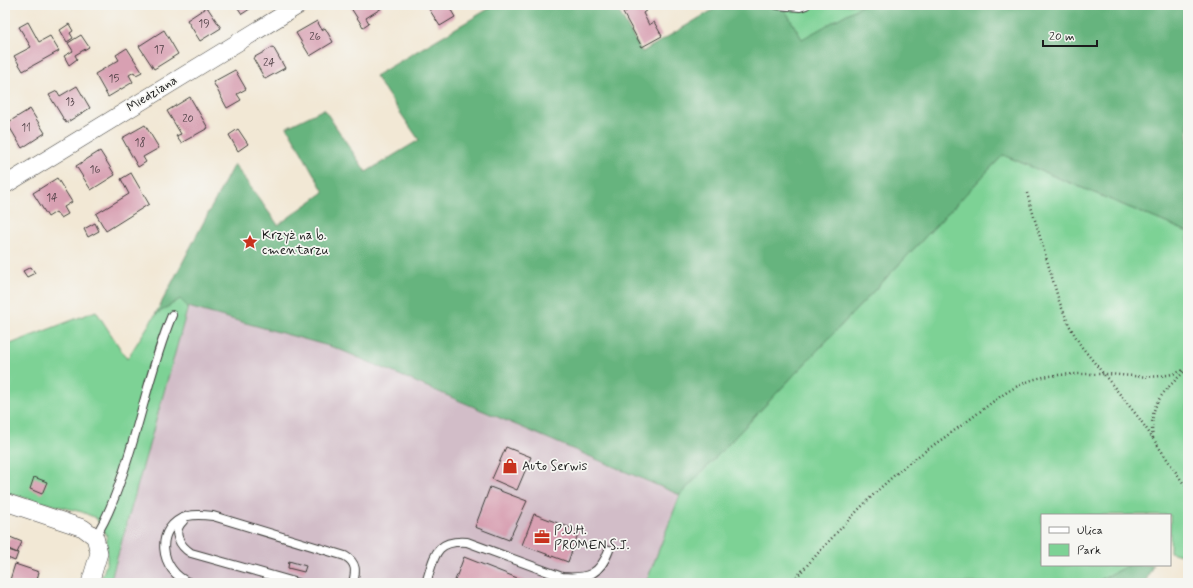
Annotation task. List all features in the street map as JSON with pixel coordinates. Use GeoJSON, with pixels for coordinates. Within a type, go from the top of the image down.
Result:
{"type":"FeatureCollection","features":[{"type":"Feature","properties":{"kind":"street","name":"Miedziana"},"geometry":{"type":"LineString","coordinates":[[5,185],[299,5]]}},
{"type":"Feature","properties":{"kind":"street"},"geometry":{"type":"LineString","coordinates":[[5,502],[83,528],[95,537],[99,553],[90,583]]}},
{"type":"Feature","properties":{"kind":"lane"},"geometry":{"type":"LineString","coordinates":[[777,5],[800,7],[806,5]]}},
{"type":"Feature","properties":{"kind":"lane"},"geometry":{"type":"LineString","coordinates":[[95,537],[106,520],[128,459],[161,342],[172,315]]}},
{"type":"Feature","properties":{"kind":"lane"},"geometry":{"type":"LineString","coordinates":[[190,583],[174,574],[167,565],[164,554],[166,535],[172,526],[188,516],[200,515],[213,516],[345,556],[350,559],[356,571],[353,583]]}},
{"type":"Feature","properties":{"kind":"lane"},"geometry":{"type":"LineString","coordinates":[[188,516],[181,523],[177,531],[178,540],[183,548],[191,553],[298,583]]}},
{"type":"Feature","properties":{"kind":"lane"},"geometry":{"type":"LineString","coordinates":[[426,583],[435,556],[442,546],[452,541],[467,542],[568,578],[579,578],[593,573],[604,564],[609,550]]}},
{"type":"Feature","properties":{"kind":"path"},"geometry":{"type":"LineString","coordinates":[[1027,194],[1055,286],[1069,325],[1081,346],[1153,439],[1188,490]]}},
{"type":"Feature","properties":{"kind":"path"},"geometry":{"type":"LineString","coordinates":[[791,583],[850,518],[890,479],[930,447],[1001,395],[1032,380],[1055,376],[1104,374],[1141,377],[1164,376],[1187,369]]}},
{"type":"Feature","properties":{"kind":"path"},"geometry":{"type":"LineString","coordinates":[[1153,439],[1151,424],[1153,411],[1158,399],[1187,369]]}},
{"type":"Feature","properties":{"kind":"shaded area"},"geometry":{"type":"Polygon","coordinates":[[[188,307],[336,348],[680,495],[646,583],[110,583],[188,307]]]}},
{"type":"Feature","properties":{"kind":"green space"},"geometry":{"type":"Polygon","coordinates":[[[495,5],[615,5],[642,52],[721,5],[782,5],[802,39],[863,5],[1188,5],[1188,232],[1003,155],[680,495],[336,348],[188,307],[180,299],[155,315],[234,164],[278,225],[324,192],[287,127],[324,109],[366,172],[419,140],[375,76],[495,5]]]}},
{"type":"Feature","properties":{"kind":"green space"},"geometry":{"type":"Polygon","coordinates":[[[782,5],[863,5],[802,40],[782,5]]]}},
{"type":"Feature","properties":{"kind":"green space"},"geometry":{"type":"Polygon","coordinates":[[[1003,155],[1188,232],[1188,557],[1171,552],[1171,514],[1041,514],[1041,566],[1127,566],[1094,583],[646,583],[680,495],[1003,155]]]}},
{"type":"Feature","properties":{"kind":"green space"},"geometry":{"type":"Polygon","coordinates":[[[180,299],[188,307],[110,583],[100,583],[107,561],[107,536],[96,518],[82,512],[5,493],[5,346],[96,311],[127,359],[155,315],[180,299]]]}},
{"type":"Feature","properties":{"kind":"green space"},"geometry":{"type":"Polygon","coordinates":[[[1127,566],[1153,566],[1145,583],[1094,583],[1127,566]]]}},
{"type":"Feature","properties":{"kind":"building"},"geometry":{"type":"Polygon","coordinates":[[[236,5],[256,5],[242,14],[236,5]]]}},
{"type":"Feature","properties":{"kind":"building"},"geometry":{"type":"Polygon","coordinates":[[[349,5],[380,5],[382,8],[366,18],[369,23],[363,27],[349,5]]]}},
{"type":"Feature","properties":{"kind":"building"},"geometry":{"type":"Polygon","coordinates":[[[448,5],[455,17],[440,26],[427,6],[448,5]]]}},
{"type":"Feature","properties":{"kind":"building"},"geometry":{"type":"Polygon","coordinates":[[[637,5],[644,5],[647,10],[643,13],[649,25],[654,22],[662,36],[642,47],[623,13],[637,5]]]}},
{"type":"Feature","properties":{"kind":"building"},"geometry":{"type":"Polygon","coordinates":[[[207,7],[221,28],[200,41],[187,20],[207,7]]]}},
{"type":"Feature","properties":{"kind":"building"},"geometry":{"type":"Polygon","coordinates":[[[317,21],[322,30],[325,28],[333,42],[310,56],[296,33],[317,21]]]}},
{"type":"Feature","properties":{"kind":"building"},"geometry":{"type":"Polygon","coordinates":[[[28,22],[39,42],[50,36],[59,51],[23,71],[14,56],[31,47],[19,27],[28,22]]]}},
{"type":"Feature","properties":{"kind":"building"},"geometry":{"type":"Polygon","coordinates":[[[69,24],[73,31],[70,33],[73,38],[67,42],[60,30],[69,24]]]}},
{"type":"Feature","properties":{"kind":"building"},"geometry":{"type":"Polygon","coordinates":[[[164,30],[178,54],[154,69],[139,46],[164,30]]]}},
{"type":"Feature","properties":{"kind":"building"},"geometry":{"type":"Polygon","coordinates":[[[81,35],[89,47],[75,55],[77,59],[69,65],[64,56],[73,51],[68,43],[81,35]]]}},
{"type":"Feature","properties":{"kind":"building"},"geometry":{"type":"Polygon","coordinates":[[[273,47],[285,68],[265,79],[253,58],[273,47]]]}},
{"type":"Feature","properties":{"kind":"building"},"geometry":{"type":"Polygon","coordinates":[[[127,48],[142,72],[136,75],[134,72],[129,75],[133,82],[108,97],[95,74],[119,60],[116,55],[127,48]]]}},
{"type":"Feature","properties":{"kind":"building"},"geometry":{"type":"Polygon","coordinates":[[[235,70],[246,89],[237,94],[241,100],[227,108],[213,82],[235,70]]]}},
{"type":"Feature","properties":{"kind":"building"},"geometry":{"type":"Polygon","coordinates":[[[77,86],[90,108],[66,123],[49,95],[57,91],[60,96],[77,86]]]}},
{"type":"Feature","properties":{"kind":"building"},"geometry":{"type":"Polygon","coordinates":[[[190,97],[208,128],[181,143],[176,136],[181,134],[167,111],[190,97]]]}},
{"type":"Feature","properties":{"kind":"building"},"geometry":{"type":"Polygon","coordinates":[[[30,109],[45,133],[22,148],[7,123],[30,109]]]}},
{"type":"Feature","properties":{"kind":"building"},"geometry":{"type":"Polygon","coordinates":[[[145,125],[159,148],[143,157],[146,162],[138,167],[122,138],[145,125]]]}},
{"type":"Feature","properties":{"kind":"building"},"geometry":{"type":"Polygon","coordinates":[[[238,129],[248,144],[238,151],[229,135],[238,129]]]}},
{"type":"Feature","properties":{"kind":"building"},"geometry":{"type":"Polygon","coordinates":[[[100,151],[115,175],[91,190],[76,166],[100,151]]]}},
{"type":"Feature","properties":{"kind":"building"},"geometry":{"type":"Polygon","coordinates":[[[131,173],[149,204],[106,231],[96,214],[129,194],[121,179],[131,173]]]}},
{"type":"Feature","properties":{"kind":"building"},"geometry":{"type":"Polygon","coordinates":[[[57,178],[72,202],[64,207],[68,214],[61,218],[56,212],[48,217],[33,193],[57,178]]]}},
{"type":"Feature","properties":{"kind":"building"},"geometry":{"type":"Polygon","coordinates":[[[95,223],[99,231],[88,237],[84,229],[95,223]]]}},
{"type":"Feature","properties":{"kind":"building"},"geometry":{"type":"Polygon","coordinates":[[[31,267],[35,273],[27,277],[23,271],[31,267]]]}},
{"type":"Feature","properties":{"kind":"building"},"geometry":{"type":"Polygon","coordinates":[[[506,447],[531,457],[517,490],[492,479],[506,447]]]}},
{"type":"Feature","properties":{"kind":"building"},"geometry":{"type":"Polygon","coordinates":[[[34,477],[47,482],[42,494],[30,489],[34,477]]]}},
{"type":"Feature","properties":{"kind":"building"},"geometry":{"type":"Polygon","coordinates":[[[490,487],[527,501],[509,540],[475,527],[490,487]]]}},
{"type":"Feature","properties":{"kind":"building"},"geometry":{"type":"Polygon","coordinates":[[[534,514],[579,531],[568,562],[522,545],[534,514]]]}},
{"type":"Feature","properties":{"kind":"building"},"geometry":{"type":"Polygon","coordinates":[[[10,537],[22,542],[17,553],[5,547],[10,537]]]}},
{"type":"Feature","properties":{"kind":"building"},"geometry":{"type":"Polygon","coordinates":[[[8,550],[18,553],[15,561],[5,557],[8,550]]]}},
{"type":"Feature","properties":{"kind":"building"},"geometry":{"type":"Polygon","coordinates":[[[464,557],[530,583],[454,583],[464,557]]]}},
{"type":"Feature","properties":{"kind":"building"},"geometry":{"type":"Polygon","coordinates":[[[289,561],[306,566],[304,572],[288,568],[289,561]]]}},
{"type":"Feature","properties":{"kind":"building"},"geometry":{"type":"Polygon","coordinates":[[[15,564],[39,572],[36,583],[9,583],[15,564]]]}},
{"type":"Feature","properties":{"kind":"place","name":"Krzyż na b. cmentarzu"},"geometry":{"type":"Point","coordinates":[250,242]}},
{"type":"Feature","properties":{"kind":"place","name":"Auto Serwis"},"geometry":{"type":"Point","coordinates":[510,466]}},
{"type":"Feature","properties":{"kind":"place","name":"P.U.H. PROMEN S.J."},"geometry":{"type":"Point","coordinates":[542,537]}}]}
